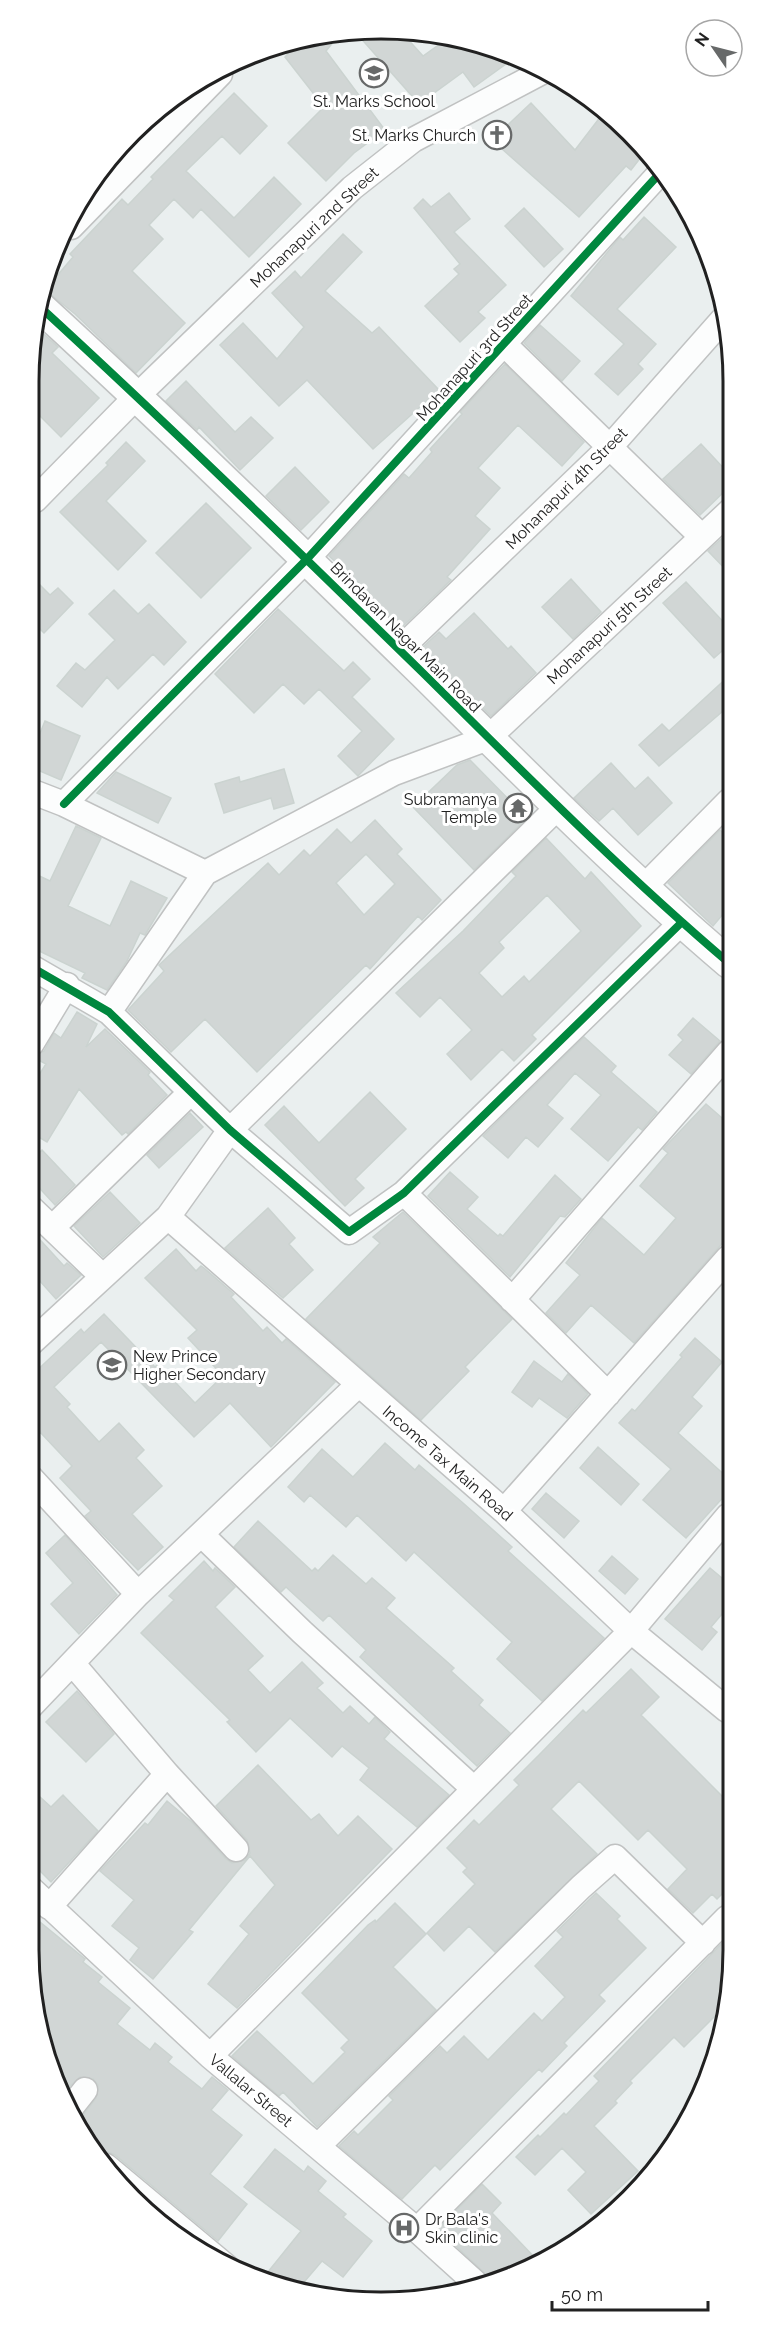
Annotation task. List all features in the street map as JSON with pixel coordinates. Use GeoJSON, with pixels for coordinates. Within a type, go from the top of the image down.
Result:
{"type":"FeatureCollection","features":[{"type":"Feature","properties":{"kind":"street","name":"Mohanapuri 2nd Street"},"geometry":{"type":"LineString","coordinates":[[39,495],[137,396],[369,174],[413,140],[535,76]]}},
{"type":"Feature","properties":{"kind":"street"},"geometry":{"type":"LineString","coordinates":[[82,216],[208,86]]}},
{"type":"Feature","properties":{"kind":"street","name":"Mohanapuri 3rd Street"},"geometry":{"type":"LineString","coordinates":[[64,804],[307,559],[656,178]]}},
{"type":"Feature","properties":{"kind":"street","name":"Brindavan Nagar Main Road"},"geometry":{"type":"LineString","coordinates":[[46,313],[307,559],[558,807],[681,923],[723,958]]}},
{"type":"Feature","properties":{"kind":"street","name":"Mohanapuri 4th Street"},"geometry":{"type":"LineString","coordinates":[[399,650],[610,447],[718,325]]}},
{"type":"Feature","properties":{"kind":"street"},"geometry":{"type":"LineString","coordinates":[[504,344],[702,537]]}},
{"type":"Feature","properties":{"kind":"street","name":"Mohanapuri 5th Street"},"geometry":{"type":"LineString","coordinates":[[488,738],[723,518]]}},
{"type":"Feature","properties":{"kind":"street"},"geometry":{"type":"LineString","coordinates":[[109,1012],[205,873],[394,773],[488,738]]}},
{"type":"Feature","properties":{"kind":"street"},"geometry":{"type":"LineString","coordinates":[[39,794],[64,804],[205,873]]}},
{"type":"Feature","properties":{"kind":"street"},"geometry":{"type":"LineString","coordinates":[[39,1335],[168,1217],[230,1130],[558,807]]}},
{"type":"Feature","properties":{"kind":"street"},"geometry":{"type":"LineString","coordinates":[[644,886],[723,807]]}},
{"type":"Feature","properties":{"kind":"street"},"geometry":{"type":"LineString","coordinates":[[39,971],[67,985],[109,1012],[230,1130],[349,1232],[404,1193],[681,923]]}},
{"type":"Feature","properties":{"kind":"street"},"geometry":{"type":"LineString","coordinates":[[39,1031],[67,985]]}},
{"type":"Feature","properties":{"kind":"street"},"geometry":{"type":"LineString","coordinates":[[512,1300],[723,1059]]}},
{"type":"Feature","properties":{"kind":"street"},"geometry":{"type":"LineString","coordinates":[[52,1228],[191,1092]]}},
{"type":"Feature","properties":{"kind":"street"},"geometry":{"type":"LineString","coordinates":[[404,1193],[608,1394]]}},
{"type":"Feature","properties":{"kind":"street"},"geometry":{"type":"LineString","coordinates":[[39,1216],[102,1276]]}},
{"type":"Feature","properties":{"kind":"street","name":"Income Tax Main Road"},"geometry":{"type":"LineString","coordinates":[[168,1217],[504,1511],[631,1631],[723,1707]]}},
{"type":"Feature","properties":{"kind":"street"},"geometry":{"type":"LineString","coordinates":[[504,1511],[723,1264]]}},
{"type":"Feature","properties":{"kind":"street"},"geometry":{"type":"LineString","coordinates":[[39,1698],[138,1594],[359,1384]]}},
{"type":"Feature","properties":{"kind":"street"},"geometry":{"type":"LineString","coordinates":[[39,1487],[138,1594]]}},
{"type":"Feature","properties":{"kind":"street"},"geometry":{"type":"LineString","coordinates":[[210,2056],[631,1631],[723,1522]]}},
{"type":"Feature","properties":{"kind":"street"},"geometry":{"type":"LineString","coordinates":[[202,1535],[302,1632],[473,1788]]}},
{"type":"Feature","properties":{"kind":"street"},"geometry":{"type":"LineString","coordinates":[[73,1664],[167,1774],[236,1849]]}},
{"type":"Feature","properties":{"kind":"street"},"geometry":{"type":"LineString","coordinates":[[49,1907],[167,1774]]}},
{"type":"Feature","properties":{"kind":"street"},"geometry":{"type":"LineString","coordinates":[[318,2146],[580,1887],[615,1857],[703,1943]]}},
{"type":"Feature","properties":{"kind":"street","name":"Vallalar Street"},"geometry":{"type":"LineString","coordinates":[[39,1897],[210,2056],[417,2229],[472,2279]]}},
{"type":"Feature","properties":{"kind":"street"},"geometry":{"type":"LineString","coordinates":[[417,2229],[723,1922]]}},
{"type":"Feature","properties":{"kind":"street"},"geometry":{"type":"LineString","coordinates":[[75,2103],[86,2090]]}},
{"type":"Feature","properties":{"kind":"building"},"geometry":{"type":"Polygon","coordinates":[[[362,40],[409,41],[423,56],[439,44],[470,51],[507,63],[474,87],[463,72],[419,104],[362,40]]]}},
{"type":"Feature","properties":{"kind":"building"},"geometry":{"type":"Polygon","coordinates":[[[333,43],[326,51],[385,130],[354,153],[326,181],[288,143],[324,107],[285,57],[290,52],[333,43]]]}},
{"type":"Feature","properties":{"kind":"building"},"geometry":{"type":"Polygon","coordinates":[[[234,93],[267,126],[240,154],[222,136],[186,171],[234,218],[274,177],[301,204],[249,257],[201,209],[193,218],[174,199],[149,225],[163,239],[132,271],[185,323],[136,373],[75,314],[50,294],[55,278],[73,257],[70,254],[122,199],[128,205],[153,179],[151,177],[234,93]]]}},
{"type":"Feature","properties":{"kind":"building"},"geometry":{"type":"Polygon","coordinates":[[[531,103],[575,150],[599,118],[623,139],[640,158],[631,170],[626,166],[579,217],[492,140],[531,103]]]}},
{"type":"Feature","properties":{"kind":"building"},"geometry":{"type":"Polygon","coordinates":[[[449,193],[470,219],[454,232],[506,285],[478,312],[485,318],[460,342],[425,306],[459,274],[454,269],[460,264],[414,208],[423,199],[431,207],[449,193]]]}},
{"type":"Feature","properties":{"kind":"building"},"geometry":{"type":"Polygon","coordinates":[[[524,208],[563,249],[544,267],[505,226],[524,208]]]}},
{"type":"Feature","properties":{"kind":"building"},"geometry":{"type":"Polygon","coordinates":[[[644,217],[676,247],[617,309],[656,344],[638,364],[643,369],[618,395],[595,374],[624,344],[571,296],[620,237],[623,240],[644,217]]]}},
{"type":"Feature","properties":{"kind":"building"},"geometry":{"type":"Polygon","coordinates":[[[343,234],[362,252],[325,291],[372,333],[379,327],[439,390],[373,449],[307,380],[279,406],[220,345],[243,323],[277,359],[304,327],[272,293],[295,271],[301,278],[343,234]]]}},
{"type":"Feature","properties":{"kind":"building"},"geometry":{"type":"Polygon","coordinates":[[[540,325],[580,361],[562,381],[524,343],[540,325]]]}},
{"type":"Feature","properties":{"kind":"building"},"geometry":{"type":"Polygon","coordinates":[[[43,333],[58,347],[52,353],[99,398],[61,437],[39,415],[43,333]]]}},
{"type":"Feature","properties":{"kind":"building"},"geometry":{"type":"Polygon","coordinates":[[[505,364],[584,442],[562,466],[518,425],[478,468],[500,488],[475,516],[490,529],[447,577],[451,580],[401,628],[367,595],[369,592],[329,556],[404,474],[409,478],[432,452],[430,449],[462,414],[460,412],[505,364]]]}},
{"type":"Feature","properties":{"kind":"building"},"geometry":{"type":"Polygon","coordinates":[[[186,381],[235,432],[251,417],[273,438],[240,470],[199,427],[197,430],[166,401],[186,381]]]}},
{"type":"Feature","properties":{"kind":"building"},"geometry":{"type":"Polygon","coordinates":[[[126,442],[145,461],[106,501],[146,541],[118,570],[60,512],[108,465],[106,463],[126,442]]]}},
{"type":"Feature","properties":{"kind":"building"},"geometry":{"type":"Polygon","coordinates":[[[701,444],[723,468],[723,493],[700,515],[663,479],[701,444]]]}},
{"type":"Feature","properties":{"kind":"building"},"geometry":{"type":"Polygon","coordinates":[[[295,467],[329,502],[301,530],[266,496],[295,467]]]}},
{"type":"Feature","properties":{"kind":"building"},"geometry":{"type":"Polygon","coordinates":[[[206,503],[251,548],[201,598],[156,553],[206,503]]]}},
{"type":"Feature","properties":{"kind":"building"},"geometry":{"type":"Polygon","coordinates":[[[723,537],[723,567],[708,551],[723,537]]]}},
{"type":"Feature","properties":{"kind":"building"},"geometry":{"type":"Polygon","coordinates":[[[571,579],[601,612],[573,639],[542,607],[571,579]]]}},
{"type":"Feature","properties":{"kind":"building"},"geometry":{"type":"Polygon","coordinates":[[[686,582],[723,622],[723,650],[714,658],[663,603],[686,582]]]}},
{"type":"Feature","properties":{"kind":"building"},"geometry":{"type":"Polygon","coordinates":[[[39,584],[50,595],[58,588],[73,603],[44,633],[39,628],[39,584]]]}},
{"type":"Feature","properties":{"kind":"building"},"geometry":{"type":"Polygon","coordinates":[[[114,590],[138,614],[149,604],[186,642],[164,665],[153,654],[118,689],[107,677],[82,707],[57,686],[76,663],[85,670],[115,640],[89,614],[114,590]]]}},
{"type":"Feature","properties":{"kind":"building"},"geometry":{"type":"Polygon","coordinates":[[[278,609],[344,671],[353,662],[370,679],[352,697],[394,739],[358,776],[338,756],[362,731],[319,689],[304,704],[283,684],[254,713],[215,674],[278,609]]]}},
{"type":"Feature","properties":{"kind":"building"},"geometry":{"type":"Polygon","coordinates":[[[474,613],[508,649],[511,646],[536,673],[491,716],[422,648],[439,632],[446,639],[474,613]]]}},
{"type":"Feature","properties":{"kind":"building"},"geometry":{"type":"Polygon","coordinates":[[[723,681],[723,711],[659,766],[639,745],[662,724],[669,731],[723,681]]]}},
{"type":"Feature","properties":{"kind":"building"},"geometry":{"type":"Polygon","coordinates":[[[45,721],[80,736],[61,780],[39,771],[39,736],[45,721]]]}},
{"type":"Feature","properties":{"kind":"building"},"geometry":{"type":"Polygon","coordinates":[[[470,760],[527,818],[474,870],[413,807],[457,765],[470,760]]]}},
{"type":"Feature","properties":{"kind":"building"},"geometry":{"type":"Polygon","coordinates":[[[611,763],[635,789],[648,777],[672,803],[638,835],[613,808],[599,821],[574,798],[611,763]]]}},
{"type":"Feature","properties":{"kind":"building"},"geometry":{"type":"Polygon","coordinates":[[[284,769],[294,803],[274,809],[271,798],[224,813],[215,784],[239,777],[240,782],[284,769]]]}},
{"type":"Feature","properties":{"kind":"building"},"geometry":{"type":"Polygon","coordinates":[[[116,772],[171,798],[158,823],[97,793],[116,772]]]}},
{"type":"Feature","properties":{"kind":"building"},"geometry":{"type":"Polygon","coordinates":[[[375,820],[402,849],[397,854],[441,900],[422,920],[418,916],[370,969],[366,965],[257,1072],[205,1019],[171,1052],[128,1010],[164,971],[159,965],[268,863],[279,875],[304,850],[310,856],[337,829],[351,843],[375,820]],[[366,854],[336,883],[364,915],[395,884],[366,854]]]}},
{"type":"Feature","properties":{"kind":"building"},"geometry":{"type":"Polygon","coordinates":[[[76,826],[101,838],[68,906],[110,926],[131,881],[167,898],[145,935],[140,933],[127,961],[107,990],[82,978],[85,973],[39,951],[39,876],[50,881],[76,826]]]}},
{"type":"Feature","properties":{"kind":"building"},"geometry":{"type":"Polygon","coordinates":[[[720,830],[723,833],[723,914],[713,926],[668,883],[720,830]]]}},
{"type":"Feature","properties":{"kind":"building"},"geometry":{"type":"Polygon","coordinates":[[[546,838],[585,879],[591,872],[641,926],[532,1035],[536,1039],[514,1061],[502,1049],[471,1080],[447,1054],[472,1030],[440,997],[420,1017],[396,993],[463,931],[516,876],[512,872],[546,838]],[[547,895],[499,942],[504,948],[479,973],[502,997],[524,976],[529,982],[581,931],[547,895]]]}},
{"type":"Feature","properties":{"kind":"building"},"geometry":{"type":"Polygon","coordinates":[[[77,1012],[97,1024],[86,1047],[105,1029],[150,1072],[148,1075],[167,1095],[128,1134],[126,1132],[122,1135],[79,1089],[47,1142],[39,1137],[39,1075],[46,1064],[39,1060],[39,1054],[44,1051],[54,1033],[61,1038],[77,1012]]]}},
{"type":"Feature","properties":{"kind":"building"},"geometry":{"type":"Polygon","coordinates":[[[693,1018],[720,1041],[691,1074],[669,1055],[683,1040],[678,1035],[693,1018]]]}},
{"type":"Feature","properties":{"kind":"building"},"geometry":{"type":"Polygon","coordinates":[[[584,1037],[616,1066],[611,1072],[657,1112],[642,1130],[638,1127],[608,1161],[571,1129],[601,1095],[575,1073],[547,1105],[563,1118],[538,1147],[526,1137],[508,1158],[483,1136],[584,1037]]]}},
{"type":"Feature","properties":{"kind":"building"},"geometry":{"type":"Polygon","coordinates":[[[370,1092],[406,1129],[355,1179],[364,1188],[345,1206],[265,1125],[284,1106],[319,1143],[370,1092]]]}},
{"type":"Feature","properties":{"kind":"building"},"geometry":{"type":"Polygon","coordinates":[[[706,1104],[723,1119],[723,1243],[634,1343],[591,1305],[566,1333],[546,1313],[580,1275],[566,1263],[602,1218],[644,1255],[676,1218],[640,1186],[668,1153],[663,1149],[706,1104]]]}},
{"type":"Feature","properties":{"kind":"building"},"geometry":{"type":"Polygon","coordinates":[[[190,1113],[203,1127],[159,1168],[147,1155],[190,1113]]]}},
{"type":"Feature","properties":{"kind":"building"},"geometry":{"type":"Polygon","coordinates":[[[42,1150],[75,1185],[55,1205],[39,1188],[39,1153],[42,1150]]]}},
{"type":"Feature","properties":{"kind":"building"},"geometry":{"type":"Polygon","coordinates":[[[450,1172],[478,1197],[467,1209],[498,1236],[500,1234],[503,1236],[555,1175],[581,1199],[565,1217],[560,1216],[510,1277],[428,1196],[450,1172]]]}},
{"type":"Feature","properties":{"kind":"building"},"geometry":{"type":"Polygon","coordinates":[[[110,1192],[140,1223],[103,1257],[74,1226],[110,1192]]]}},
{"type":"Feature","properties":{"kind":"building"},"geometry":{"type":"Polygon","coordinates":[[[268,1208],[295,1238],[289,1244],[313,1270],[283,1298],[225,1248],[268,1208]]]}},
{"type":"Feature","properties":{"kind":"building"},"geometry":{"type":"Polygon","coordinates":[[[403,1212],[512,1319],[465,1367],[469,1371],[421,1420],[306,1319],[380,1243],[373,1237],[403,1212]]]}},
{"type":"Feature","properties":{"kind":"building"},"geometry":{"type":"Polygon","coordinates":[[[39,1239],[64,1266],[67,1263],[81,1275],[56,1299],[39,1280],[39,1239]]]}},
{"type":"Feature","properties":{"kind":"building"},"geometry":{"type":"Polygon","coordinates":[[[176,1249],[196,1271],[201,1266],[234,1294],[231,1297],[263,1331],[267,1327],[282,1343],[286,1339],[335,1382],[271,1447],[230,1403],[194,1437],[101,1342],[54,1387],[70,1404],[67,1407],[99,1442],[119,1423],[144,1450],[136,1458],[162,1486],[132,1514],[163,1547],[138,1570],[85,1516],[91,1511],[60,1478],[72,1466],[39,1433],[39,1368],[81,1329],[84,1333],[104,1314],[155,1367],[158,1364],[195,1403],[223,1376],[188,1338],[197,1330],[145,1278],[176,1249]]]}},
{"type":"Feature","properties":{"kind":"building"},"geometry":{"type":"Polygon","coordinates":[[[695,1338],[722,1362],[692,1397],[702,1406],[678,1433],[723,1474],[723,1497],[686,1538],[643,1500],[671,1469],[619,1423],[632,1409],[635,1411],[682,1357],[680,1355],[695,1338]]]}},
{"type":"Feature","properties":{"kind":"building"},"geometry":{"type":"Polygon","coordinates":[[[534,1361],[562,1382],[568,1374],[588,1394],[567,1418],[539,1398],[532,1407],[512,1392],[534,1361]]]}},
{"type":"Feature","properties":{"kind":"building"},"geometry":{"type":"Polygon","coordinates":[[[385,1443],[415,1470],[419,1465],[463,1503],[512,1547],[508,1551],[604,1638],[542,1701],[497,1659],[512,1642],[414,1552],[406,1561],[357,1515],[346,1527],[310,1495],[304,1502],[288,1487],[322,1449],[353,1477],[385,1443]]]}},
{"type":"Feature","properties":{"kind":"building"},"geometry":{"type":"Polygon","coordinates":[[[598,1447],[639,1484],[621,1505],[580,1468],[598,1447]]]}},
{"type":"Feature","properties":{"kind":"building"},"geometry":{"type":"Polygon","coordinates":[[[546,1493],[579,1521],[564,1538],[532,1509],[546,1493]]]}},
{"type":"Feature","properties":{"kind":"building"},"geometry":{"type":"Polygon","coordinates":[[[258,1521],[312,1571],[315,1568],[318,1571],[333,1555],[366,1584],[372,1578],[395,1598],[386,1608],[454,1668],[451,1671],[483,1700],[479,1705],[510,1733],[477,1766],[360,1657],[366,1650],[329,1615],[323,1621],[286,1587],[281,1592],[234,1547],[258,1521]]]}},
{"type":"Feature","properties":{"kind":"building"},"geometry":{"type":"Polygon","coordinates":[[[65,1535],[117,1595],[79,1634],[51,1604],[73,1583],[46,1553],[65,1535]]]}},
{"type":"Feature","properties":{"kind":"building"},"geometry":{"type":"Polygon","coordinates":[[[612,1556],[638,1579],[625,1594],[599,1571],[612,1556]]]}},
{"type":"Feature","properties":{"kind":"building"},"geometry":{"type":"Polygon","coordinates":[[[204,1561],[213,1571],[215,1568],[235,1587],[215,1607],[263,1656],[248,1670],[270,1693],[302,1662],[323,1683],[317,1688],[343,1713],[350,1706],[369,1724],[375,1717],[390,1732],[384,1739],[449,1795],[417,1827],[360,1780],[369,1768],[342,1746],[332,1757],[290,1718],[256,1752],[227,1722],[230,1720],[141,1633],[174,1600],[169,1596],[204,1561]]]}},
{"type":"Feature","properties":{"kind":"building"},"geometry":{"type":"Polygon","coordinates":[[[710,1568],[723,1579],[723,1613],[711,1627],[717,1632],[702,1650],[665,1619],[710,1568]]]}},
{"type":"Feature","properties":{"kind":"building"},"geometry":{"type":"Polygon","coordinates":[[[631,1669],[659,1697],[641,1715],[723,1797],[723,1893],[717,1899],[712,1894],[693,1913],[668,1889],[687,1869],[648,1830],[638,1840],[579,1781],[551,1809],[597,1854],[495,1952],[469,1926],[444,1951],[427,1933],[475,1884],[463,1872],[467,1868],[447,1848],[474,1820],[479,1825],[519,1785],[514,1780],[583,1710],[586,1713],[631,1669]]]}},
{"type":"Feature","properties":{"kind":"building"},"geometry":{"type":"Polygon","coordinates":[[[77,1691],[114,1734],[86,1762],[46,1722],[77,1691]]]}},
{"type":"Feature","properties":{"kind":"building"},"geometry":{"type":"Polygon","coordinates":[[[258,1765],[311,1820],[319,1814],[338,1836],[358,1816],[392,1849],[237,2008],[208,1984],[249,1934],[240,1926],[275,1885],[250,1856],[189,1930],[193,1932],[153,1979],[130,1960],[139,1948],[112,1926],[134,1900],[100,1871],[145,1823],[148,1825],[167,1801],[193,1823],[226,1859],[232,1863],[245,1860],[250,1853],[247,1840],[216,1806],[258,1765]]]}},
{"type":"Feature","properties":{"kind":"building"},"geometry":{"type":"Polygon","coordinates":[[[63,1795],[98,1831],[51,1882],[39,1870],[39,1796],[51,1807],[63,1795]]]}},
{"type":"Feature","properties":{"kind":"building"},"geometry":{"type":"Polygon","coordinates":[[[596,1893],[620,1916],[617,1919],[646,1948],[599,1995],[605,2001],[564,2043],[567,2046],[542,2072],[539,2069],[440,2170],[435,2165],[402,2199],[339,2146],[354,2131],[358,2135],[393,2100],[389,2096],[440,2046],[447,2053],[464,2036],[488,2060],[534,2013],[542,2021],[565,1997],[535,1966],[563,1937],[557,1931],[596,1893]]]}},
{"type":"Feature","properties":{"kind":"building"},"geometry":{"type":"Polygon","coordinates":[[[395,1903],[426,1934],[393,1967],[436,2010],[317,2127],[283,2092],[279,2096],[232,2056],[257,2031],[313,2084],[345,2052],[341,2048],[349,2040],[302,1993],[368,1925],[375,1920],[376,1922],[395,1903]]]}},
{"type":"Feature","properties":{"kind":"building"},"geometry":{"type":"Polygon","coordinates":[[[39,1921],[85,1959],[83,1962],[102,1977],[98,1982],[130,2008],[117,2024],[150,2050],[155,2043],[172,2057],[168,2062],[202,2089],[212,2077],[228,2090],[211,2110],[242,2135],[210,2174],[247,2204],[218,2241],[115,2155],[106,2152],[82,2116],[96,2098],[98,2085],[93,2079],[80,2077],[68,2088],[51,2039],[42,1995],[39,1921]]]}},
{"type":"Feature","properties":{"kind":"building"},"geometry":{"type":"Polygon","coordinates":[[[723,1942],[716,2015],[684,2047],[674,2037],[630,2081],[632,2083],[615,2101],[617,2103],[594,2126],[638,2171],[591,2214],[568,2190],[586,2172],[562,2148],[535,2175],[516,2157],[564,2113],[566,2115],[599,2081],[594,2076],[723,1942]]]}},
{"type":"Feature","properties":{"kind":"building"},"geometry":{"type":"Polygon","coordinates":[[[275,2149],[304,2172],[308,2166],[326,2181],[318,2191],[346,2214],[343,2217],[372,2241],[343,2277],[322,2261],[304,2283],[267,2273],[301,2231],[244,2187],[275,2149]]]}},
{"type":"Feature","properties":{"kind":"building"},"geometry":{"type":"Polygon","coordinates":[[[482,2184],[501,2203],[492,2213],[533,2256],[487,2275],[438,2229],[482,2184]]]}},
{"type":"Feature","properties":{"kind":"cycle path"},"geometry":{"type":"LineString","coordinates":[[64,804],[307,559],[656,178]]}},
{"type":"Feature","properties":{"kind":"cycle path"},"geometry":{"type":"LineString","coordinates":[[46,313],[232,487],[612,857],[723,958]]}},
{"type":"Feature","properties":{"kind":"cycle path"},"geometry":{"type":"LineString","coordinates":[[39,971],[109,1012],[230,1130],[349,1232],[404,1193],[681,923]]}},
{"type":"Feature","properties":{"kind":"place","name":"St. Marks School"},"geometry":{"type":"Point","coordinates":[374,73]}},
{"type":"Feature","properties":{"kind":"place","name":"St. Marks Church"},"geometry":{"type":"Point","coordinates":[497,135]}},
{"type":"Feature","properties":{"kind":"place","name":"Subramanya Temple"},"geometry":{"type":"Point","coordinates":[518,808]}},
{"type":"Feature","properties":{"kind":"place","name":"New Prince Higher Secondary"},"geometry":{"type":"Point","coordinates":[112,1365]}},
{"type":"Feature","properties":{"kind":"place","name":"Dr Bala's Skin clinic"},"geometry":{"type":"Point","coordinates":[404,2228]}}]}
